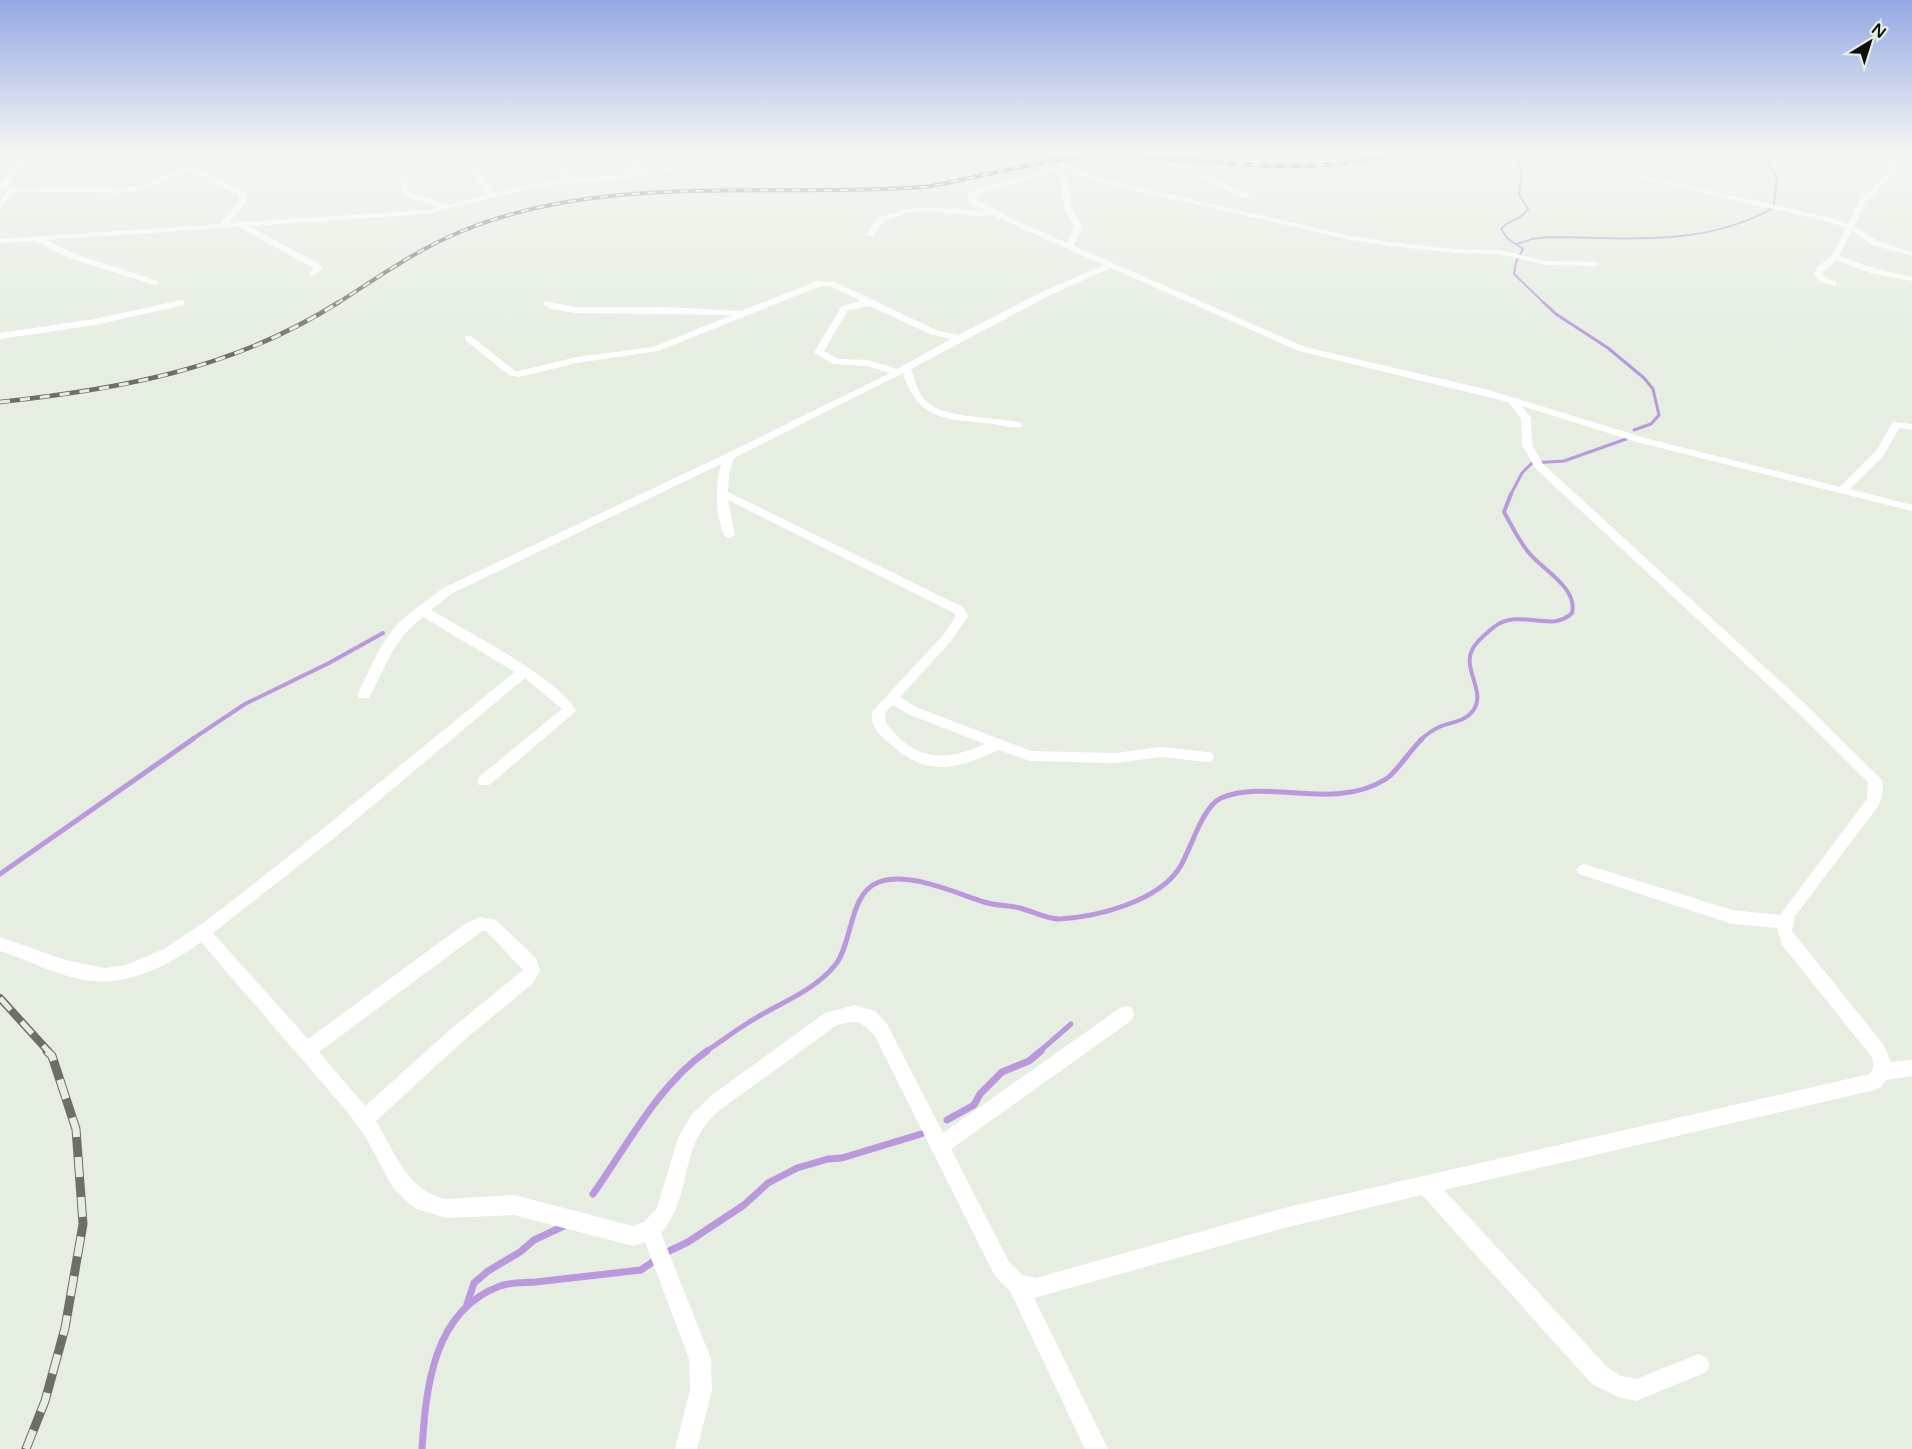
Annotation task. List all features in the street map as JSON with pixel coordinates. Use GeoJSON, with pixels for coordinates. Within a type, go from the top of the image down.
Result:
{"type":"FeatureCollection","features":[{"type":"Feature","properties":{"kind":"street"},"geometry":{"type":"LineString","coordinates":[[224,224],[228,220]]}},
{"type":"Feature","properties":{"kind":"street"},"geometry":{"type":"LineString","coordinates":[[0,241],[295,220]]}},
{"type":"Feature","properties":{"kind":"street"},"geometry":{"type":"LineString","coordinates":[[870,235],[881,220]]}},
{"type":"Feature","properties":{"kind":"street"},"geometry":{"type":"LineString","coordinates":[[1010,220],[1302,349],[1511,399],[1641,440],[1912,508]]}},
{"type":"Feature","properties":{"kind":"street"},"geometry":{"type":"LineString","coordinates":[[1070,246],[1078,226],[1074,220]]}},
{"type":"Feature","properties":{"kind":"street"},"geometry":{"type":"LineString","coordinates":[[1270,220],[1347,237],[1417,247],[1499,252],[1547,263],[1596,264]]}},
{"type":"Feature","properties":{"kind":"street"},"geometry":{"type":"LineString","coordinates":[[1828,220],[1850,227],[1875,243],[1912,254]]}},
{"type":"Feature","properties":{"kind":"street"},"geometry":{"type":"LineString","coordinates":[[1833,284],[1823,280],[1818,274],[1820,269],[1835,257],[1854,220]]}},
{"type":"Feature","properties":{"kind":"street"},"geometry":{"type":"LineString","coordinates":[[237,223],[316,266],[318,268],[313,274]]}},
{"type":"Feature","properties":{"kind":"street"},"geometry":{"type":"LineString","coordinates":[[35,238],[72,256],[155,283]]}},
{"type":"Feature","properties":{"kind":"street"},"geometry":{"type":"LineString","coordinates":[[1835,257],[1853,266],[1885,275],[1912,279]]}},
{"type":"Feature","properties":{"kind":"street"},"geometry":{"type":"LineString","coordinates":[[364,695],[390,642],[421,610],[469,579],[526,555],[595,519],[729,457],[902,370],[959,338],[1057,289],[1112,265]]}},
{"type":"Feature","properties":{"kind":"street"},"geometry":{"type":"LineString","coordinates":[[468,338],[512,374],[519,374],[577,360],[656,349],[820,283],[832,285],[941,335],[959,338]]}},
{"type":"Feature","properties":{"kind":"street"},"geometry":{"type":"LineString","coordinates":[[0,336],[95,322],[181,303]]}},
{"type":"Feature","properties":{"kind":"street"},"geometry":{"type":"LineString","coordinates":[[547,303],[554,308],[575,310],[666,309],[742,313]]}},
{"type":"Feature","properties":{"kind":"street"},"geometry":{"type":"LineString","coordinates":[[872,303],[855,304],[845,308],[819,352],[836,362],[868,363],[902,370],[921,403],[931,411],[950,417],[1004,420],[1019,424]]}},
{"type":"Feature","properties":{"kind":"street"},"geometry":{"type":"LineString","coordinates":[[1017,1284],[1036,1288],[1288,1217],[1875,1081],[1882,1072],[1883,1062],[1877,1050],[1788,940],[1784,931],[1788,914],[1874,801],[1875,780],[1799,706],[1539,466],[1527,445],[1526,418],[1511,399]]}},
{"type":"Feature","properties":{"kind":"street"},"geometry":{"type":"LineString","coordinates":[[1842,491],[1880,453],[1896,424],[1912,427]]}},
{"type":"Feature","properties":{"kind":"street"},"geometry":{"type":"LineString","coordinates":[[729,457],[723,470],[724,513],[729,535]]}},
{"type":"Feature","properties":{"kind":"street"},"geometry":{"type":"LineString","coordinates":[[724,494],[959,610],[962,616],[948,637],[895,694],[893,699],[882,707],[878,714],[879,721],[887,734],[916,757],[934,762],[959,760],[999,744]]}},
{"type":"Feature","properties":{"kind":"street"},"geometry":{"type":"LineString","coordinates":[[421,610],[525,672],[566,705],[569,710],[484,781]]}},
{"type":"Feature","properties":{"kind":"street"},"geometry":{"type":"LineString","coordinates":[[0,944],[86,973],[104,975],[127,972],[158,960],[202,932],[317,844],[508,682],[525,672]]}},
{"type":"Feature","properties":{"kind":"street"},"geometry":{"type":"LineString","coordinates":[[893,699],[913,711],[1030,756],[1115,758],[1161,752],[1207,757]]}},
{"type":"Feature","properties":{"kind":"street"},"geometry":{"type":"LineString","coordinates":[[1584,870],[1732,917],[1785,922]]}},
{"type":"Feature","properties":{"kind":"street"},"geometry":{"type":"LineString","coordinates":[[307,1050],[472,928],[481,924],[490,925],[530,963],[532,971],[527,978],[457,1035],[364,1119]]}},
{"type":"Feature","properties":{"kind":"street"},"geometry":{"type":"LineString","coordinates":[[202,932],[307,1050],[364,1119],[391,1167],[407,1189],[422,1201],[439,1209],[459,1210],[495,1203],[514,1205],[633,1236],[650,1230],[664,1215],[673,1192],[685,1145],[697,1121],[718,1101],[831,1019],[855,1013],[868,1017],[881,1030],[1002,1269],[1017,1284],[1097,1449]]}},
{"type":"Feature","properties":{"kind":"street"},"geometry":{"type":"LineString","coordinates":[[940,1146],[1126,1014]]}},
{"type":"Feature","properties":{"kind":"street"},"geometry":{"type":"LineString","coordinates":[[1882,1072],[1912,1068]]}},
{"type":"Feature","properties":{"kind":"street"},"geometry":{"type":"LineString","coordinates":[[1426,1185],[1600,1376],[1618,1386],[1636,1390],[1699,1365]]}},
{"type":"Feature","properties":{"kind":"street"},"geometry":{"type":"LineString","coordinates":[[650,1230],[700,1359],[701,1390],[686,1449]]}},
{"type":"Feature","properties":{"kind":"waterway"},"geometry":{"type":"LineString","coordinates":[[1514,220],[1501,229],[1508,239],[1523,249],[1516,262],[1514,274],[1545,304]]}},
{"type":"Feature","properties":{"kind":"waterway"},"geometry":{"type":"LineString","coordinates":[[1517,244],[1548,237],[1663,238],[1691,235],[1749,220]]}},
{"type":"Feature","properties":{"kind":"waterway"},"geometry":{"type":"LineString","coordinates":[[1543,302],[1556,314],[1608,348],[1644,378],[1653,389],[1659,415],[1651,424],[1634,430]]}},
{"type":"Feature","properties":{"kind":"waterway"},"geometry":{"type":"LineString","coordinates":[[1511,494],[1522,473],[1532,463],[1564,461],[1626,439]]}},
{"type":"Feature","properties":{"kind":"waterway"},"geometry":{"type":"LineString","coordinates":[[1420,740],[1436,728],[1461,720],[1472,712],[1477,697],[1470,658],[1474,647],[1488,632],[1514,619],[1555,621],[1564,619],[1572,613],[1570,595],[1558,580],[1529,553],[1504,512],[1511,494]]}},
{"type":"Feature","properties":{"kind":"waterway"},"geometry":{"type":"LineString","coordinates":[[191,740],[245,704],[329,663],[383,633]]}},
{"type":"Feature","properties":{"kind":"waterway"},"geometry":{"type":"LineString","coordinates":[[0,874],[193,739]]}},
{"type":"Feature","properties":{"kind":"waterway"},"geometry":{"type":"LineString","coordinates":[[705,1052],[827,974],[836,964],[846,943],[862,896],[879,882],[891,879],[918,881],[988,903],[1020,908],[1054,919],[1075,918],[1109,911],[1143,898],[1170,879],[1180,867],[1208,810],[1221,798],[1260,791],[1323,794],[1345,793],[1366,788],[1390,776],[1422,739]]}},
{"type":"Feature","properties":{"kind":"waterway"},"geometry":{"type":"LineString","coordinates":[[1039,1052],[1071,1024]]}},
{"type":"Feature","properties":{"kind":"waterway"},"geometry":{"type":"LineString","coordinates":[[593,1194],[658,1099],[689,1065],[707,1051]]}},
{"type":"Feature","properties":{"kind":"waterway"},"geometry":{"type":"LineString","coordinates":[[947,1120],[974,1105],[980,1094],[1002,1072],[1029,1061],[1041,1051]]}},
{"type":"Feature","properties":{"kind":"waterway"},"geometry":{"type":"LineString","coordinates":[[663,1254],[688,1242],[744,1205],[768,1183],[797,1168],[828,1159],[842,1158],[921,1134]]}},
{"type":"Feature","properties":{"kind":"waterway"},"geometry":{"type":"LineString","coordinates":[[467,1304],[474,1283],[488,1271],[520,1252],[534,1240],[564,1226]]}},
{"type":"Feature","properties":{"kind":"waterway"},"geometry":{"type":"LineString","coordinates":[[422,1449],[426,1401],[437,1354],[447,1332],[460,1313],[478,1298],[500,1286],[509,1284],[641,1270],[657,1259]]}},
{"type":"Feature","properties":{"kind":"railway"},"geometry":{"type":"LineString","coordinates":[[336,304],[412,256],[444,239],[496,220]]}},
{"type":"Feature","properties":{"kind":"railway"},"geometry":{"type":"LineString","coordinates":[[0,402],[133,382],[218,360],[299,325],[339,302]]}},
{"type":"Feature","properties":{"kind":"railway"},"geometry":{"type":"LineString","coordinates":[[0,998],[49,1052]]}},
{"type":"Feature","properties":{"kind":"railway"},"geometry":{"type":"LineString","coordinates":[[26,1449],[45,1401],[65,1328],[83,1224],[76,1129],[52,1056],[47,1051]]}}]}
